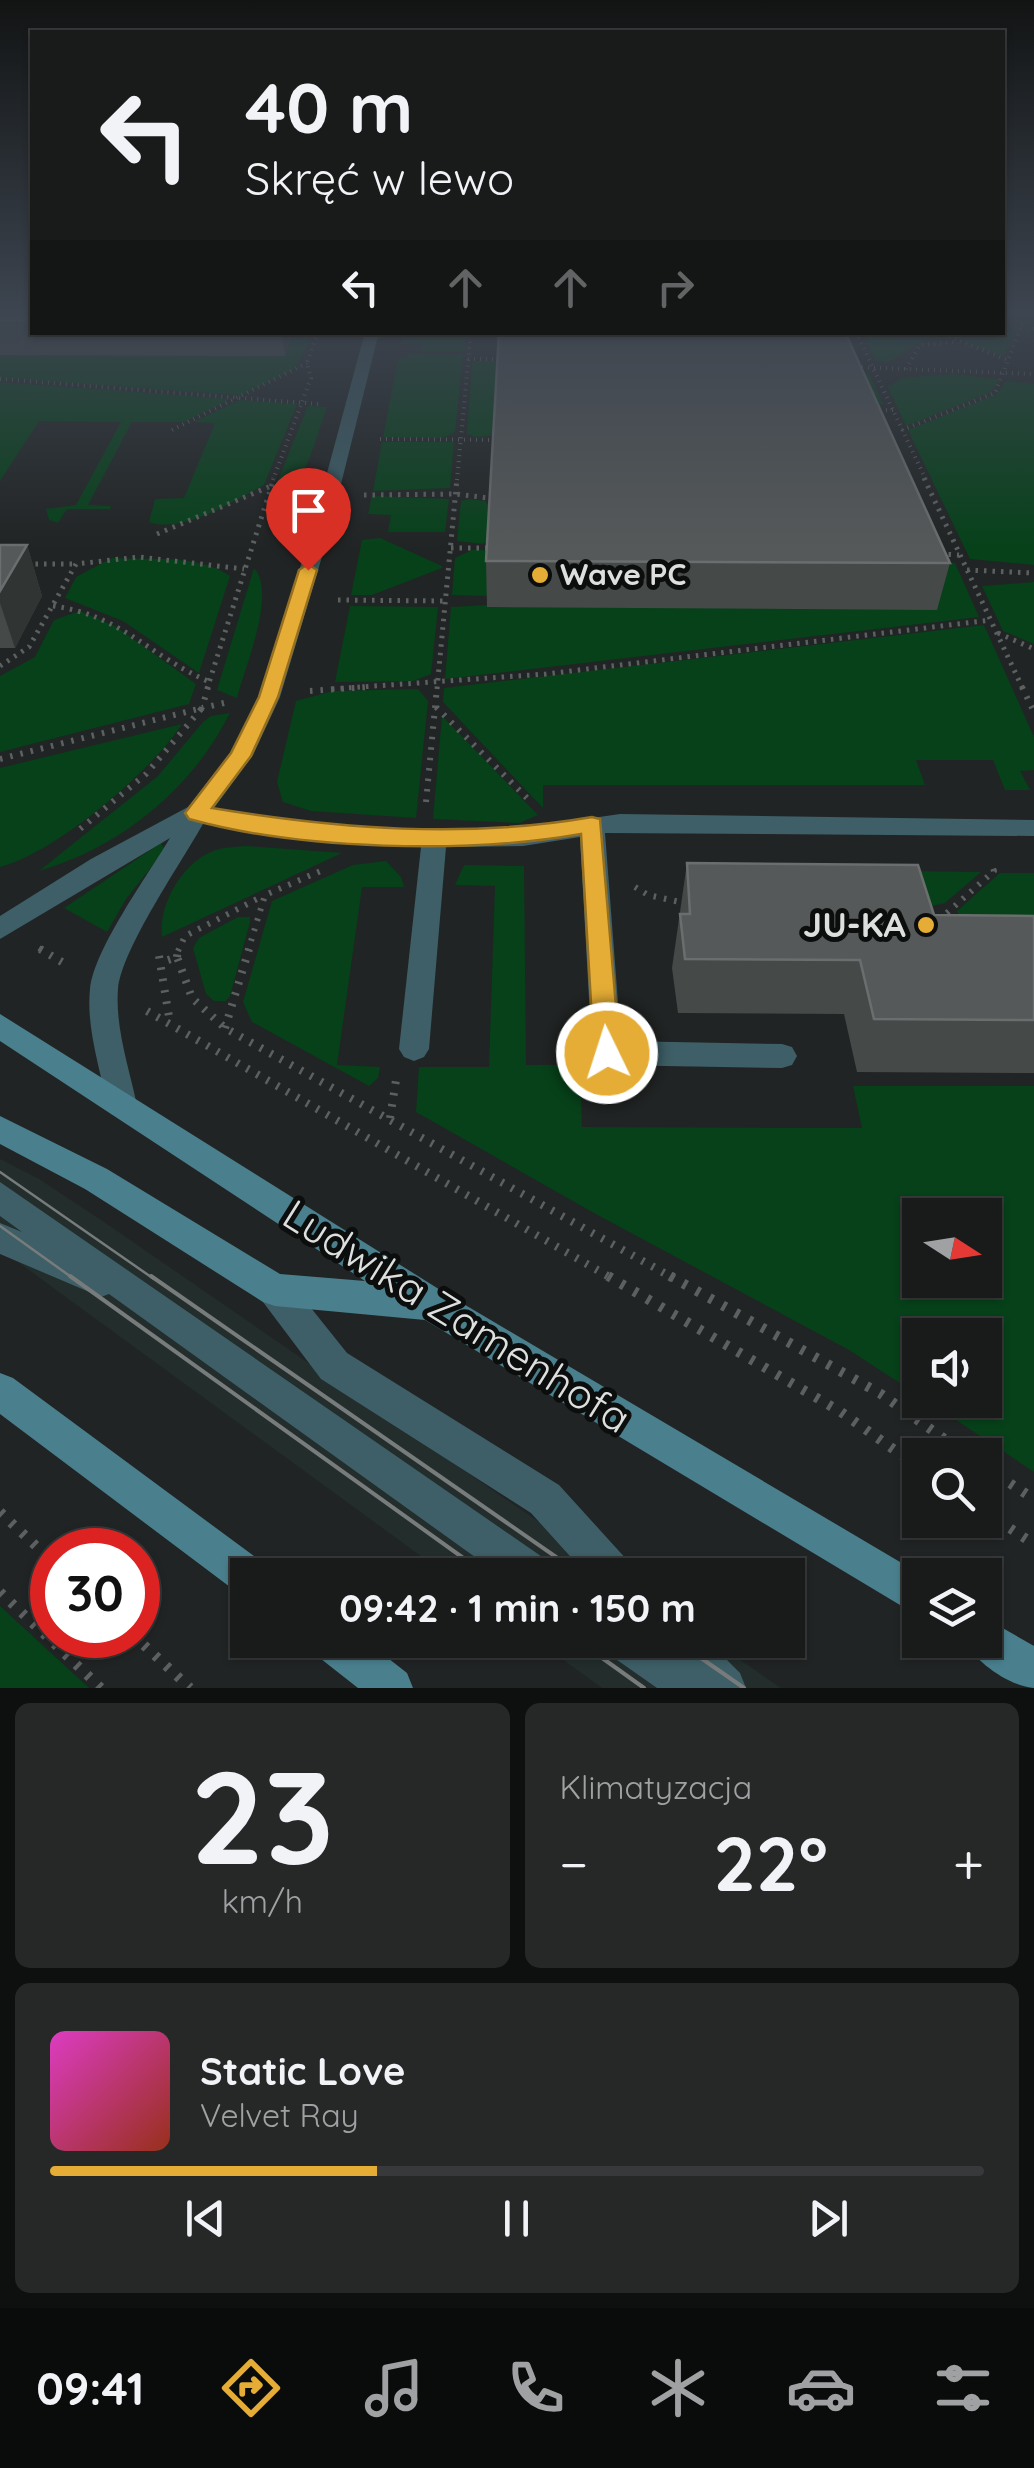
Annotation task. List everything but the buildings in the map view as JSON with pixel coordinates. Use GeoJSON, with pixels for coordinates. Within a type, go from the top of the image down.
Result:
{"type":"FeatureCollection","features":[{"type":"Feature","properties":{"kind":"main road","name":"Ludwika Zamenhofa"},"geometry":{"type":"LineString","coordinates":[[0,1026],[430,1303],[704,1468],[804,1523],[902,1586]]}},
{"type":"Feature","properties":{"kind":"main road"},"geometry":{"type":"LineString","coordinates":[[0,1129],[96,1178],[274,1290],[430,1303]]}},
{"type":"Feature","properties":{"kind":"main road"},"geometry":{"type":"LineString","coordinates":[[0,1391],[230,1563]]}},
{"type":"Feature","properties":{"kind":"main road"},"geometry":{"type":"LineString","coordinates":[[1002,1650],[1034,1670]]}},
{"type":"Feature","properties":{"kind":"main road"},"geometry":{"type":"LineString","coordinates":[[354,1658],[392,1688]]}},
{"type":"Feature","properties":{"kind":"street"},"geometry":{"type":"LineString","coordinates":[[122,1105],[105,1021],[104,987],[114,956],[196,813],[241,756],[268,697],[357,391]]}},
{"type":"Feature","properties":{"kind":"street"},"geometry":{"type":"LineString","coordinates":[[11,933],[100,864],[196,813],[301,830],[429,838],[560,832],[592,825],[977,824],[1034,828]]}},
{"type":"Feature","properties":{"kind":"street"},"geometry":{"type":"LineString","coordinates":[[592,825],[607,1053],[782,1056]]}},
{"type":"Feature","properties":{"kind":"street"},"geometry":{"type":"LineString","coordinates":[[414,1049],[429,838]]}},
{"type":"Feature","properties":{"kind":"street"},"geometry":{"type":"LineString","coordinates":[[0,1197],[510,1558]]}},
{"type":"Feature","properties":{"kind":"street"},"geometry":{"type":"LineString","coordinates":[[0,1238],[138,1294]]}},
{"type":"Feature","properties":{"kind":"street"},"geometry":{"type":"LineString","coordinates":[[274,1290],[334,1366],[545,1499],[599,1558]]}},
{"type":"Feature","properties":{"kind":"street"},"geometry":{"type":"LineString","coordinates":[[651,1658],[693,1688]]}},
{"type":"Feature","properties":{"kind":"street"},"geometry":{"type":"LineString","coordinates":[[696,1658],[725,1688]]}},
{"type":"Feature","properties":{"kind":"path"},"geometry":{"type":"LineString","coordinates":[[144,391],[353,406]]}},
{"type":"Feature","properties":{"kind":"path"},"geometry":{"type":"LineString","coordinates":[[172,430],[254,391]]}},
{"type":"Feature","properties":{"kind":"path"},"geometry":{"type":"LineString","coordinates":[[69,838],[130,792],[164,759],[202,708],[244,568],[307,391]]}},
{"type":"Feature","properties":{"kind":"path"},"geometry":{"type":"LineString","coordinates":[[429,838],[436,707],[465,391]]}},
{"type":"Feature","properties":{"kind":"path"},"geometry":{"type":"LineString","coordinates":[[884,391],[1034,712]]}},
{"type":"Feature","properties":{"kind":"path"},"geometry":{"type":"LineString","coordinates":[[902,430],[996,391]]}},
{"type":"Feature","properties":{"kind":"path"},"geometry":{"type":"LineString","coordinates":[[873,412],[892,410]]}},
{"type":"Feature","properties":{"kind":"path"},"geometry":{"type":"LineString","coordinates":[[344,439],[502,440]]}},
{"type":"Feature","properties":{"kind":"path"},"geometry":{"type":"LineString","coordinates":[[157,534],[272,486]]}},
{"type":"Feature","properties":{"kind":"path"},"geometry":{"type":"LineString","coordinates":[[330,494],[456,494],[504,500]]}},
{"type":"Feature","properties":{"kind":"path"},"geometry":{"type":"LineString","coordinates":[[451,548],[498,548]]}},
{"type":"Feature","properties":{"kind":"path"},"geometry":{"type":"LineString","coordinates":[[923,553],[959,555]]}},
{"type":"Feature","properties":{"kind":"path"},"geometry":{"type":"LineString","coordinates":[[19,564],[76,564],[114,556],[191,560],[244,568]]}},
{"type":"Feature","properties":{"kind":"path"},"geometry":{"type":"LineString","coordinates":[[2,662],[30,648],[76,564]]}},
{"type":"Feature","properties":{"kind":"path"},"geometry":{"type":"LineString","coordinates":[[967,570],[1032,574]]}},
{"type":"Feature","properties":{"kind":"path"},"geometry":{"type":"LineString","coordinates":[[298,600],[446,600]]}},
{"type":"Feature","properties":{"kind":"path"},"geometry":{"type":"LineString","coordinates":[[53,606],[77,607],[107,617],[210,682]]}},
{"type":"Feature","properties":{"kind":"path"},"geometry":{"type":"LineString","coordinates":[[0,760],[202,708],[332,687],[439,684],[991,620]]}},
{"type":"Feature","properties":{"kind":"path"},"geometry":{"type":"LineString","coordinates":[[997,632],[1034,648]]}},
{"type":"Feature","properties":{"kind":"path"},"geometry":{"type":"LineString","coordinates":[[436,707],[560,832]]}},
{"type":"Feature","properties":{"kind":"path"},"geometry":{"type":"LineString","coordinates":[[935,925],[950,906],[994,871],[977,824]]}},
{"type":"Feature","properties":{"kind":"path"},"geometry":{"type":"LineString","coordinates":[[264,895],[186,936],[178,946],[173,958],[200,1012],[881,1394],[944,1438]]}},
{"type":"Feature","properties":{"kind":"path"},"geometry":{"type":"LineString","coordinates":[[11,933],[71,968]]}},
{"type":"Feature","properties":{"kind":"path"},"geometry":{"type":"LineString","coordinates":[[142,1008],[758,1362],[842,1412],[902,1455]]}},
{"type":"Feature","properties":{"kind":"path"},"geometry":{"type":"LineString","coordinates":[[1002,1478],[1034,1499]]}},
{"type":"Feature","properties":{"kind":"path"},"geometry":{"type":"LineString","coordinates":[[0,1512],[30,1540]]}},
{"type":"Feature","properties":{"kind":"path"},"geometry":{"type":"LineString","coordinates":[[1002,1523],[1034,1544]]}},
{"type":"Feature","properties":{"kind":"path"},"geometry":{"type":"LineString","coordinates":[[0,1592],[101,1688]]}},
{"type":"Feature","properties":{"kind":"path"},"geometry":{"type":"LineString","coordinates":[[158,1658],[190,1688]]}},
{"type":"Feature","properties":{"kind":"shaded area"},"geometry":{"type":"Polygon","coordinates":[[[0,1159],[39,1179],[104,1222],[591,1558],[424,1558],[0,1249],[0,1159]]]}},
{"type":"Feature","properties":{"kind":"shaded area"},"geometry":{"type":"Polygon","coordinates":[[[561,1658],[737,1658],[781,1688],[602,1688],[561,1658]]]}},
{"type":"Feature","properties":{"kind":"green space"},"geometry":{"type":"Polygon","coordinates":[[[0,391],[119,391],[230,399],[184,422],[132,422],[88,505],[111,506],[110,509],[67,509],[58,523],[49,520],[46,509],[76,505],[121,422],[39,421],[0,481],[0,391]]]}},
{"type":"Feature","properties":{"kind":"green space"},"geometry":{"type":"Polygon","coordinates":[[[181,391],[250,391],[241,395],[181,391]]]}},
{"type":"Feature","properties":{"kind":"green space"},"geometry":{"type":"Polygon","coordinates":[[[392,391],[459,391],[455,432],[443,438],[383,437],[392,391]]]}},
{"type":"Feature","properties":{"kind":"green space"},"geometry":{"type":"Polygon","coordinates":[[[470,391],[877,391],[883,404],[475,437],[467,433],[470,391]]]}},
{"type":"Feature","properties":{"kind":"green space"},"geometry":{"type":"Polygon","coordinates":[[[890,391],[992,391],[991,392],[906,426],[890,391]]]}},
{"type":"Feature","properties":{"kind":"green space"},"geometry":{"type":"Polygon","coordinates":[[[999,391],[1034,391],[1034,565],[970,559],[908,430],[999,391]]]}},
{"type":"Feature","properties":{"kind":"green space"},"geometry":{"type":"Polygon","coordinates":[[[240,400],[297,404],[264,485],[193,520],[163,525],[149,522],[155,499],[184,498],[215,423],[194,422],[240,400]]]}},
{"type":"Feature","properties":{"kind":"green space"},"geometry":{"type":"Polygon","coordinates":[[[308,406],[327,407],[311,453],[289,495],[264,515],[308,406]]]}},
{"type":"Feature","properties":{"kind":"green space"},"geometry":{"type":"Polygon","coordinates":[[[382,442],[454,442],[450,488],[373,491],[382,442]]]}},
{"type":"Feature","properties":{"kind":"green space"},"geometry":{"type":"Polygon","coordinates":[[[372,496],[449,499],[445,532],[388,532],[391,515],[368,514],[372,496]]]}},
{"type":"Feature","properties":{"kind":"green space"},"geometry":{"type":"Polygon","coordinates":[[[461,501],[485,501],[492,508],[490,540],[483,544],[457,541],[461,501]]]}},
{"type":"Feature","properties":{"kind":"green space"},"geometry":{"type":"Polygon","coordinates":[[[380,538],[442,568],[372,595],[351,595],[362,540],[380,538]]]}},
{"type":"Feature","properties":{"kind":"green space"},"geometry":{"type":"Polygon","coordinates":[[[816,545],[955,563],[979,617],[445,679],[451,607],[488,605],[816,545]]]}},
{"type":"Feature","properties":{"kind":"green space"},"geometry":{"type":"Polygon","coordinates":[[[472,550],[583,551],[488,596],[452,595],[455,558],[472,550]]]}},
{"type":"Feature","properties":{"kind":"green space"},"geometry":{"type":"Polygon","coordinates":[[[112,558],[189,561],[230,576],[199,673],[123,621],[65,598],[76,577],[112,558]]]}},
{"type":"Feature","properties":{"kind":"green space"},"geometry":{"type":"Polygon","coordinates":[[[254,568],[260,579],[261,612],[237,698],[217,690],[254,568]]]}},
{"type":"Feature","properties":{"kind":"green space"},"geometry":{"type":"Polygon","coordinates":[[[1034,582],[1034,644],[1003,631],[982,586],[1034,582]]]}},
{"type":"Feature","properties":{"kind":"green space"},"geometry":{"type":"Polygon","coordinates":[[[350,606],[438,607],[431,674],[413,681],[335,682],[350,606]]]}},
{"type":"Feature","properties":{"kind":"green space"},"geometry":{"type":"Polygon","coordinates":[[[80,611],[115,626],[196,684],[189,704],[0,752],[0,676],[35,657],[54,620],[80,611]]]}},
{"type":"Feature","properties":{"kind":"green space"},"geometry":{"type":"Polygon","coordinates":[[[984,625],[1034,737],[1034,770],[1020,771],[1030,790],[1005,790],[993,760],[916,760],[925,785],[543,785],[543,808],[443,702],[444,688],[984,625]]]}},
{"type":"Feature","properties":{"kind":"green space"},"geometry":{"type":"Polygon","coordinates":[[[418,689],[428,701],[416,818],[311,811],[283,802],[277,782],[296,701],[333,691],[418,689]]]}},
{"type":"Feature","properties":{"kind":"green space"},"geometry":{"type":"Polygon","coordinates":[[[230,713],[196,766],[151,812],[98,847],[39,871],[158,776],[203,722],[211,716],[230,713]]]}},
{"type":"Feature","properties":{"kind":"green space"},"geometry":{"type":"Polygon","coordinates":[[[442,716],[538,815],[519,823],[433,819],[442,716]]]}},
{"type":"Feature","properties":{"kind":"green space"},"geometry":{"type":"Polygon","coordinates":[[[182,724],[148,765],[100,809],[47,846],[0,867],[0,768],[182,724]]]}},
{"type":"Feature","properties":{"kind":"green space"},"geometry":{"type":"Polygon","coordinates":[[[161,843],[165,850],[126,899],[107,932],[64,908],[161,843]]]}},
{"type":"Feature","properties":{"kind":"green space"},"geometry":{"type":"Polygon","coordinates":[[[246,846],[342,853],[162,937],[168,899],[191,865],[213,851],[246,846]]]}},
{"type":"Feature","properties":{"kind":"green space"},"geometry":{"type":"Polygon","coordinates":[[[386,861],[401,877],[404,887],[362,887],[337,1065],[380,1067],[378,1078],[369,1086],[252,1022],[243,1002],[272,901],[353,865],[386,861]]]}},
{"type":"Feature","properties":{"kind":"green space"},"geometry":{"type":"Polygon","coordinates":[[[464,865],[524,866],[526,1065],[580,1065],[582,1127],[862,1128],[853,1086],[1034,1086],[1034,1472],[1002,1451],[1002,1438],[983,1438],[953,1418],[1002,1418],[1002,1318],[902,1318],[902,1384],[849,1350],[416,1112],[419,1067],[489,1067],[495,886],[455,885],[464,865]]]}},
{"type":"Feature","properties":{"kind":"green space"},"geometry":{"type":"Polygon","coordinates":[[[903,871],[981,872],[945,903],[919,909],[903,871]]]}},
{"type":"Feature","properties":{"kind":"green space"},"geometry":{"type":"Polygon","coordinates":[[[1000,873],[1034,873],[1034,921],[961,921],[957,911],[1000,873]]]}},
{"type":"Feature","properties":{"kind":"green space"},"geometry":{"type":"Polygon","coordinates":[[[238,917],[250,917],[250,922],[230,996],[226,1001],[214,1001],[206,994],[193,948],[199,938],[238,917]]]}},
{"type":"Feature","properties":{"kind":"green space"},"geometry":{"type":"Polygon","coordinates":[[[0,1606],[30,1634],[30,1658],[56,1658],[89,1688],[0,1688],[0,1606]]]}},
{"type":"Feature","properties":{"kind":"tram line"},"geometry":{"type":"LineString","coordinates":[[0,1172],[154,1279]]}},
{"type":"Feature","properties":{"kind":"tram line"},"geometry":{"type":"LineString","coordinates":[[0,1226],[74,1279]]}},
{"type":"Feature","properties":{"kind":"tram line"},"geometry":{"type":"LineString","coordinates":[[70,1276],[463,1558]]}},
{"type":"Feature","properties":{"kind":"tram line"},"geometry":{"type":"LineString","coordinates":[[151,1276],[557,1558]]}},
{"type":"Feature","properties":{"kind":"tram line"},"geometry":{"type":"LineString","coordinates":[[602,1658],[644,1688]]}},
{"type":"Feature","properties":{"kind":"tram line"},"geometry":{"type":"LineString","coordinates":[[701,1658],[744,1688]]}},
{"type":"Feature","properties":{"kind":"place","name":"Wave PC"},"geometry":{"type":"Point","coordinates":[540,575]}},
{"type":"Feature","properties":{"kind":"place","name":"JU-KA"},"geometry":{"type":"Point","coordinates":[926,925]}},
{"type":"Feature","properties":{"kind":"route"},"geometry":{"type":"LineString","coordinates":[[308,570],[268,697],[241,756],[196,813],[301,830],[434,839],[523,837],[592,825],[607,1053]]}}]}
